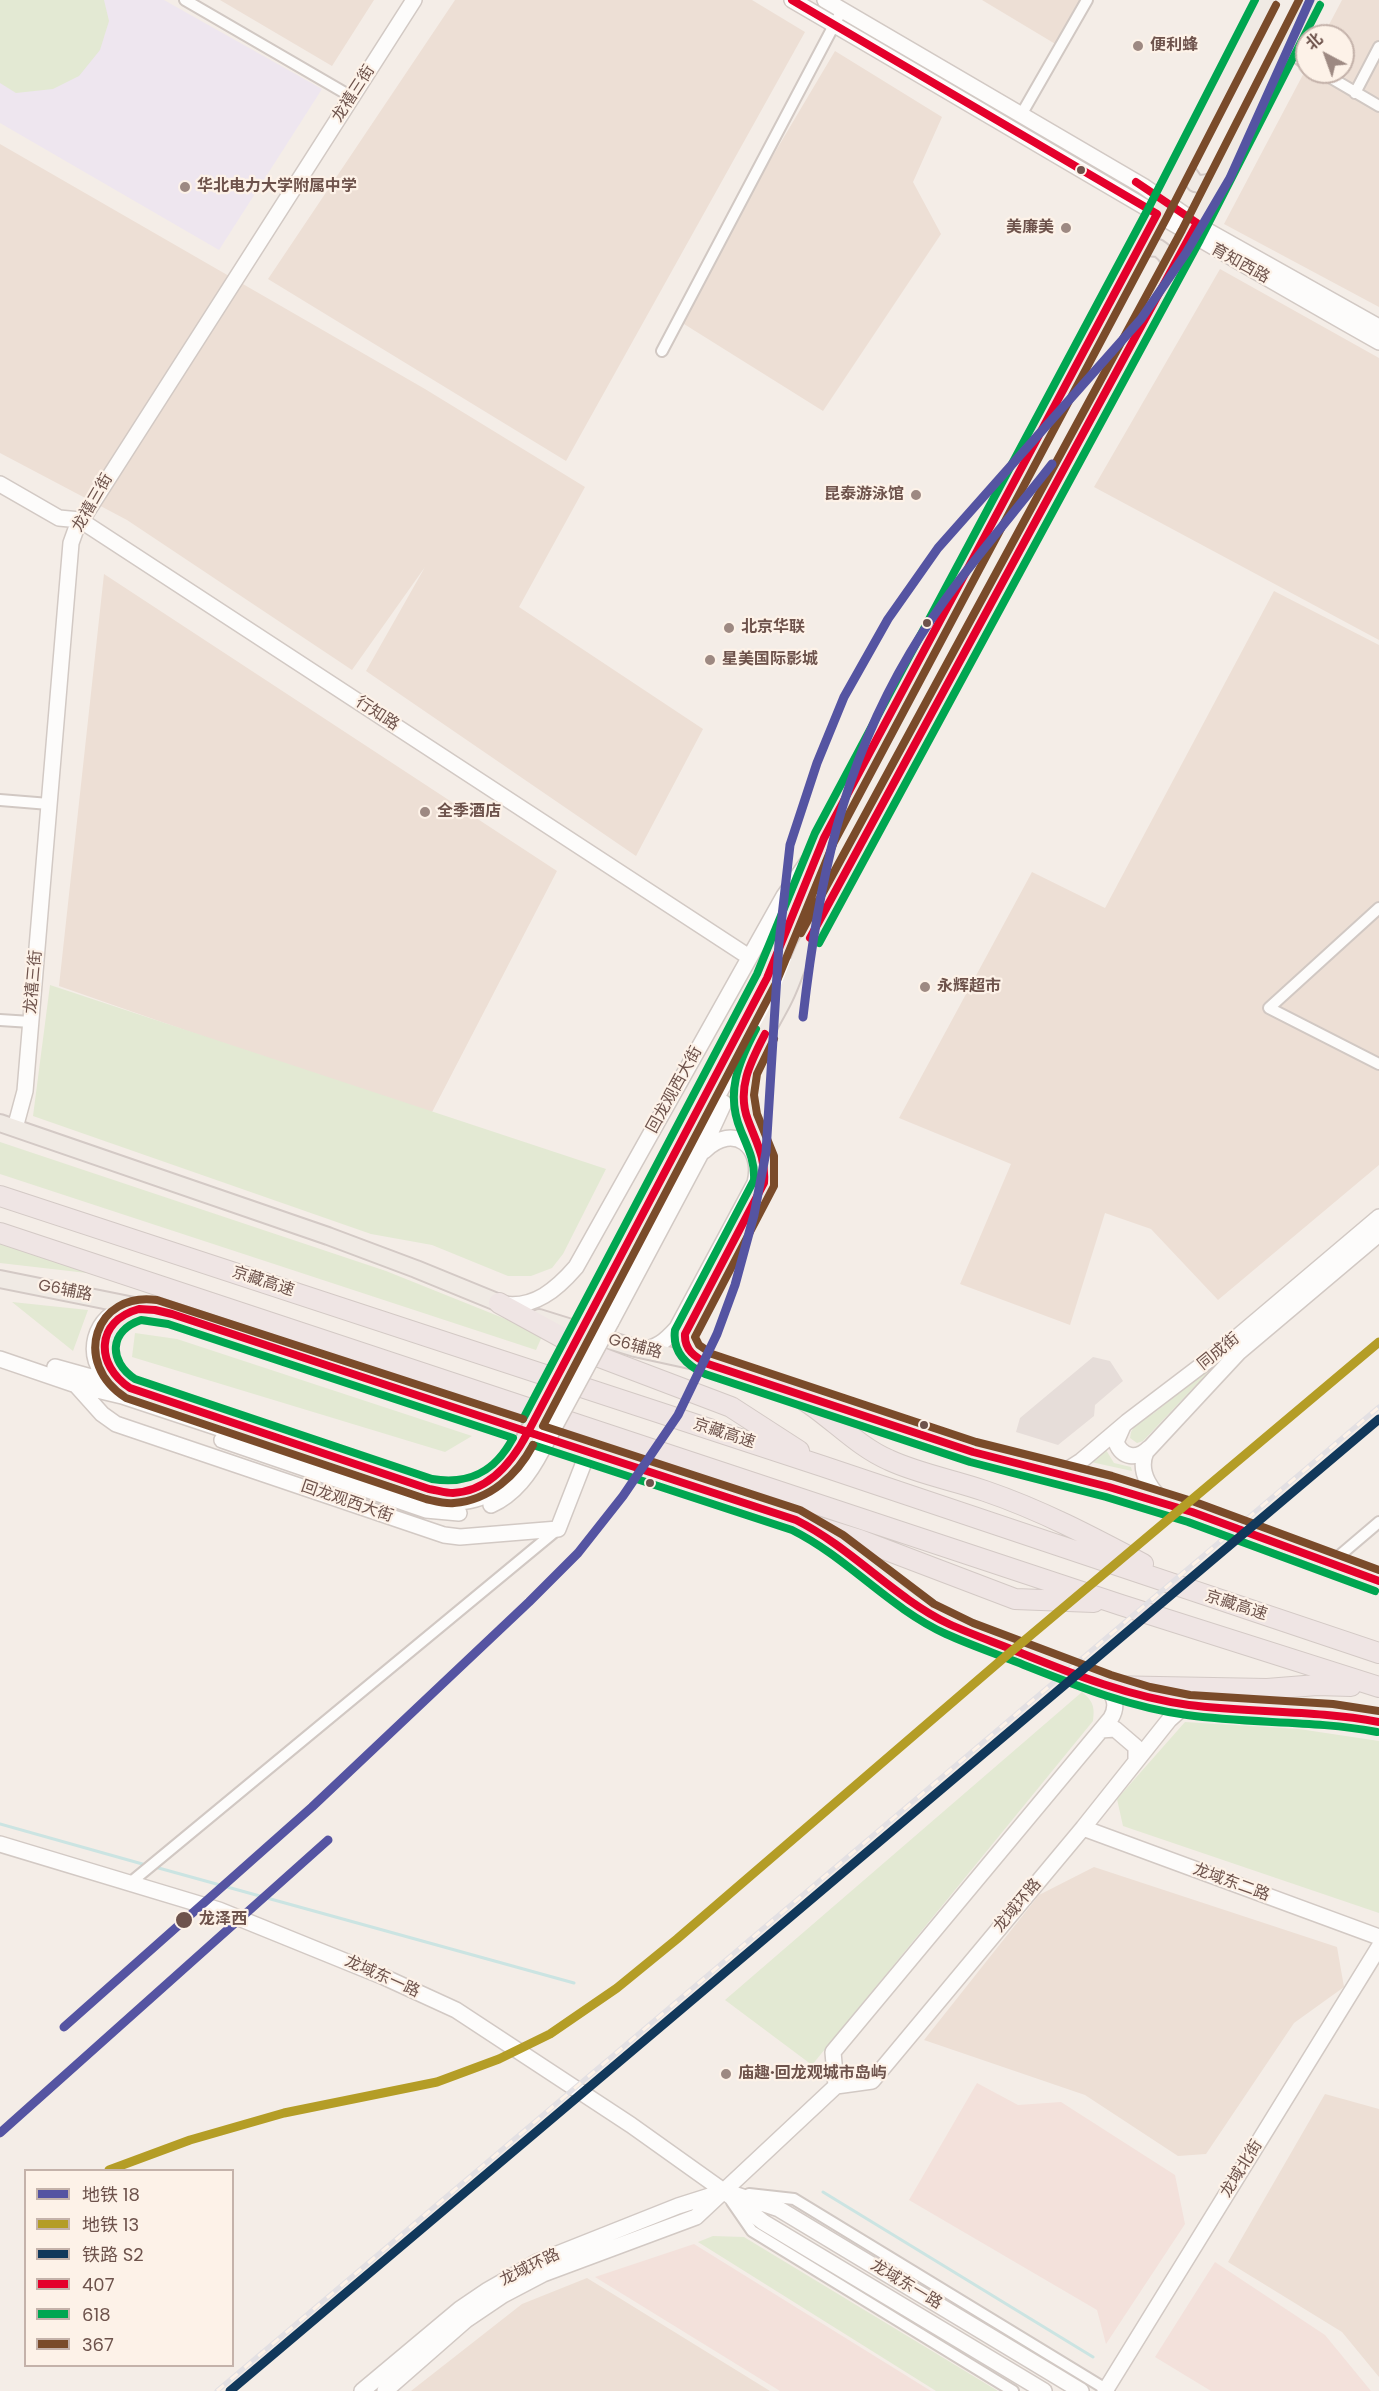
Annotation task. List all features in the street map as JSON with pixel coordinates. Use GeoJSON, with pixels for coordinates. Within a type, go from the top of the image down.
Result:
{"type":"FeatureCollection","features":[{"type":"Feature","properties":{"kind":"highway","name":"京藏高速"},"geometry":{"type":"LineString","coordinates":[[0,1196],[822,1466],[1379,1653]]}},
{"type":"Feature","properties":{"kind":"highway","name":"京藏高速"},"geometry":{"type":"LineString","coordinates":[[0,1233],[1121,1605],[1378,1687]]}},
{"type":"Feature","properties":{"kind":"highway"},"geometry":{"type":"LineString","coordinates":[[499,1303],[594,1355],[731,1407],[822,1466]]}},
{"type":"Feature","properties":{"kind":"highway"},"geometry":{"type":"LineString","coordinates":[[783,1389],[808,1402],[862,1445],[890,1461],[986,1491],[1048,1515],[1202,1594]]}},
{"type":"Feature","properties":{"kind":"highway"},"geometry":{"type":"LineString","coordinates":[[796,1520],[860,1540],[1015,1599],[1121,1605]]}},
{"type":"Feature","properties":{"kind":"highway"},"geometry":{"type":"LineString","coordinates":[[1105,1686],[1267,1689],[1317,1685],[1378,1687]]}},
{"type":"Feature","properties":{"kind":"main road","name":"龙禧三街"},"geometry":{"type":"LineString","coordinates":[[7,1125],[24,1100],[71,543],[80,520],[414,0]]}},
{"type":"Feature","properties":{"kind":"main road","name":"育知西路"},"geometry":{"type":"LineString","coordinates":[[792,0],[1161,207]]}},
{"type":"Feature","properties":{"kind":"main road","name":"育知西路"},"geometry":{"type":"LineString","coordinates":[[825,0],[1021,115],[1194,230],[1379,342]]}},
{"type":"Feature","properties":{"kind":"main road","name":"回龙观西大街"},"geometry":{"type":"LineString","coordinates":[[0,1359],[76,1385],[122,1396],[442,1502],[471,1501],[490,1494],[514,1474],[532,1447],[600,1318],[771,970],[824,838],[1161,207],[1267,0]]}},
{"type":"Feature","properties":{"kind":"main road"},"geometry":{"type":"LineString","coordinates":[[600,1318],[700,1155],[755,1037],[1194,230],[1311,0]]}},
{"type":"Feature","properties":{"kind":"main road"},"geometry":{"type":"LineString","coordinates":[[1189,152],[1185,162],[1186,170],[1195,183],[1212,182],[1224,170]]}},
{"type":"Feature","properties":{"kind":"main road","name":"育知西路"},"geometry":{"type":"LineString","coordinates":[[1194,230],[1379,327]]}},
{"type":"Feature","properties":{"kind":"main road"},"geometry":{"type":"LineString","coordinates":[[1131,262],[1143,249],[1150,246],[1158,248],[1167,256],[1170,264],[1170,273],[1165,283]]}},
{"type":"Feature","properties":{"kind":"main road","name":"行知路"},"geometry":{"type":"LineString","coordinates":[[0,484],[59,518],[80,520],[749,957]]}},
{"type":"Feature","properties":{"kind":"main road","name":"回龙观西大街"},"geometry":{"type":"LineString","coordinates":[[499,1303],[518,1305],[533,1302],[559,1284],[576,1267],[784,896],[824,838]]}},
{"type":"Feature","properties":{"kind":"main road"},"geometry":{"type":"LineString","coordinates":[[713,1365],[704,1362],[690,1352],[684,1337],[764,1184],[766,1163],[745,1112],[742,1094],[751,1061],[785,997],[805,947]]}},
{"type":"Feature","properties":{"kind":"main road"},"geometry":{"type":"LineString","coordinates":[[600,1318],[759,1018],[793,967]]}},
{"type":"Feature","properties":{"kind":"main road","name":"G6辅路"},"geometry":{"type":"LineString","coordinates":[[7,1125],[328,1236],[578,1332],[635,1348],[713,1365],[973,1452],[1172,1505],[1379,1581]]}},
{"type":"Feature","properties":{"kind":"main road"},"geometry":{"type":"LineString","coordinates":[[635,1348],[654,1347],[677,1328],[755,1183],[757,1169],[754,1155],[746,1144],[737,1138],[728,1136],[720,1138],[700,1155]]}},
{"type":"Feature","properties":{"kind":"main road","name":"同成街"},"geometry":{"type":"LineString","coordinates":[[1051,1474],[1066,1470],[1081,1461],[1127,1422],[1205,1364],[1379,1217]]}},
{"type":"Feature","properties":{"kind":"main road","name":"同成街"},"geometry":{"type":"LineString","coordinates":[[1149,1448],[1239,1352],[1379,1234]]}},
{"type":"Feature","properties":{"kind":"main road","name":"G6辅路"},"geometry":{"type":"LineString","coordinates":[[0,1280],[148,1309],[796,1520],[848,1550],[934,1617],[1105,1686],[1187,1704],[1230,1709],[1334,1714],[1379,1722]]}},
{"type":"Feature","properties":{"kind":"main road"},"geometry":{"type":"LineString","coordinates":[[122,1385],[109,1369],[104,1354],[105,1340],[122,1317],[138,1309],[148,1309]]}},
{"type":"Feature","properties":{"kind":"main road"},"geometry":{"type":"LineString","coordinates":[[0,1349],[70,1372],[122,1385],[441,1491],[463,1492],[483,1485],[532,1447]]}},
{"type":"Feature","properties":{"kind":"main road","name":"回龙观西大街"},"geometry":{"type":"LineString","coordinates":[[76,1385],[102,1414],[116,1424],[444,1535],[460,1537],[558,1529]]}},
{"type":"Feature","properties":{"kind":"main road"},"geometry":{"type":"LineString","coordinates":[[1127,1422],[1117,1436],[1118,1447],[1127,1455],[1133,1456],[1149,1448]]}},
{"type":"Feature","properties":{"kind":"main road"},"geometry":{"type":"LineString","coordinates":[[1149,1448],[1144,1456],[1143,1464],[1146,1478],[1161,1499],[1172,1505]]}},
{"type":"Feature","properties":{"kind":"main road"},"geometry":{"type":"LineString","coordinates":[[558,1529],[588,1452]]}},
{"type":"Feature","properties":{"kind":"main road"},"geometry":{"type":"LineString","coordinates":[[836,2086],[833,2052],[1111,1718],[1116,1707],[1113,1694],[1105,1686]]}},
{"type":"Feature","properties":{"kind":"main road","name":"龙域环路"},"geometry":{"type":"LineString","coordinates":[[385,2391],[466,2320],[503,2295],[543,2274],[696,2217],[836,2086],[872,2081],[1083,1828],[1172,1716],[1187,1704]]}},
{"type":"Feature","properties":{"kind":"main road"},"geometry":{"type":"LineString","coordinates":[[1101,1730],[1115,1729],[1136,1747],[1136,1761]]}},
{"type":"Feature","properties":{"kind":"main road","name":"龙域东二路"},"geometry":{"type":"LineString","coordinates":[[1083,1828],[1379,1937]]}},
{"type":"Feature","properties":{"kind":"main road","name":"龙域东一路"},"geometry":{"type":"LineString","coordinates":[[0,1844],[219,1910],[384,1977],[456,2010],[631,2125],[763,2222],[1044,2391]]}},
{"type":"Feature","properties":{"kind":"main road","name":"龙域北街"},"geometry":{"type":"LineString","coordinates":[[1107,2390],[1379,1947]]}},
{"type":"Feature","properties":{"kind":"main road","name":"龙域环路"},"geometry":{"type":"LineString","coordinates":[[362,2391],[460,2309],[537,2262],[678,2206],[725,2192]]}},
{"type":"Feature","properties":{"kind":"main road","name":"龙域东一路"},"geometry":{"type":"LineString","coordinates":[[725,2192],[779,2209],[1082,2391]]}},
{"type":"Feature","properties":{"kind":"street"},"geometry":{"type":"LineString","coordinates":[[185,0],[352,97]]}},
{"type":"Feature","properties":{"kind":"street"},"geometry":{"type":"LineString","coordinates":[[1021,115],[1087,0]]}},
{"type":"Feature","properties":{"kind":"street"},"geometry":{"type":"LineString","coordinates":[[662,351],[842,10]]}},
{"type":"Feature","properties":{"kind":"street"},"geometry":{"type":"LineString","coordinates":[[1285,50],[1295,56]]}},
{"type":"Feature","properties":{"kind":"street"},"geometry":{"type":"LineString","coordinates":[[1356,93],[1378,54]]}},
{"type":"Feature","properties":{"kind":"street"},"geometry":{"type":"LineString","coordinates":[[1341,84],[1379,106]]}},
{"type":"Feature","properties":{"kind":"street"},"geometry":{"type":"LineString","coordinates":[[0,800],[49,804]]}},
{"type":"Feature","properties":{"kind":"street"},"geometry":{"type":"LineString","coordinates":[[1379,908],[1269,1008],[1379,1064]]}},
{"type":"Feature","properties":{"kind":"street"},"geometry":{"type":"LineString","coordinates":[[0,1020],[31,1022]]}},
{"type":"Feature","properties":{"kind":"street"},"geometry":{"type":"LineString","coordinates":[[1332,1562],[1379,1522]]}},
{"type":"Feature","properties":{"kind":"street"},"geometry":{"type":"LineString","coordinates":[[130,1883],[558,1529]]}},
{"type":"Feature","properties":{"kind":"street"},"geometry":{"type":"LineString","coordinates":[[725,2192],[794,2199],[1107,2390]]}},
{"type":"Feature","properties":{"kind":"street"},"geometry":{"type":"LineString","coordinates":[[725,2192],[752,2231],[1013,2391]]}},
{"type":"Feature","properties":{"kind":"shaded area","name":"华北电力大学附属中学"},"geometry":{"type":"Polygon","coordinates":[[[0,0],[164,0],[322,89],[219,250],[0,123],[0,0]]]}},
{"type":"Feature","properties":{"kind":"shaded area"},"geometry":{"type":"Polygon","coordinates":[[[220,0],[374,0],[332,66],[220,0]]]}},
{"type":"Feature","properties":{"kind":"shaded area"},"geometry":{"type":"Polygon","coordinates":[[[455,0],[752,0],[805,32],[566,461],[268,279],[455,0]]]}},
{"type":"Feature","properties":{"kind":"shaded area"},"geometry":{"type":"Polygon","coordinates":[[[982,0],[1083,0],[1057,45],[982,0]]]}},
{"type":"Feature","properties":{"kind":"shaded area"},"geometry":{"type":"Polygon","coordinates":[[[1342,0],[1379,0],[1379,307],[1224,224],[1298,84],[1355,84],[1355,24],[1329,24],[1342,0]]]}},
{"type":"Feature","properties":{"kind":"shaded area"},"geometry":{"type":"Polygon","coordinates":[[[835,51],[942,117],[913,182],[941,234],[823,411],[676,319],[835,51]]]}},
{"type":"Feature","properties":{"kind":"shaded area"},"geometry":{"type":"Polygon","coordinates":[[[0,144],[425,389],[585,487],[519,607],[703,729],[636,856],[366,671],[425,567],[352,670],[127,520],[0,453],[0,144]]]}},
{"type":"Feature","properties":{"kind":"shaded area"},"geometry":{"type":"Polygon","coordinates":[[[1220,269],[1379,358],[1379,640],[1094,487],[1220,269]]]}},
{"type":"Feature","properties":{"kind":"shaded area"},"geometry":{"type":"Polygon","coordinates":[[[104,574],[557,871],[430,1116],[59,986],[104,574]]]}},
{"type":"Feature","properties":{"kind":"shaded area"},"geometry":{"type":"Polygon","coordinates":[[[1274,591],[1379,645],[1379,1165],[1218,1300],[1151,1229],[1105,1213],[1070,1325],[960,1284],[1011,1164],[899,1118],[1032,872],[1105,908],[1274,591]]]}},
{"type":"Feature","properties":{"kind":"shaded area"},"geometry":{"type":"Polygon","coordinates":[[[1093,1357],[1110,1361],[1123,1381],[1095,1405],[1094,1416],[1058,1445],[1016,1432],[1020,1418],[1093,1357]]]}},
{"type":"Feature","properties":{"kind":"shaded area"},"geometry":{"type":"Polygon","coordinates":[[[1094,1867],[1337,1947],[1344,1987],[1294,2023],[1206,2154],[1178,2156],[1085,2095],[924,2040],[1039,1895],[1094,1867]]]}},
{"type":"Feature","properties":{"kind":"shaded area"},"geometry":{"type":"Polygon","coordinates":[[[977,2083],[1018,2105],[1061,2102],[1175,2175],[1185,2224],[1106,2344],[1097,2310],[909,2200],[977,2083]]]}},
{"type":"Feature","properties":{"kind":"shaded area"},"geometry":{"type":"Polygon","coordinates":[[[1325,2094],[1379,2109],[1379,2377],[1342,2332],[1228,2262],[1325,2094]]]}},
{"type":"Feature","properties":{"kind":"shaded area"},"geometry":{"type":"Polygon","coordinates":[[[694,2244],[931,2391],[780,2391],[595,2277],[694,2244]]]}},
{"type":"Feature","properties":{"kind":"shaded area"},"geometry":{"type":"Polygon","coordinates":[[[1215,2262],[1325,2335],[1371,2391],[1211,2391],[1155,2357],[1215,2262]]]}},
{"type":"Feature","properties":{"kind":"shaded area"},"geometry":{"type":"Polygon","coordinates":[[[587,2278],[770,2391],[411,2391],[522,2304],[587,2278]]]}},
{"type":"Feature","properties":{"kind":"green space"},"geometry":{"type":"Polygon","coordinates":[[[0,0],[104,0],[109,21],[100,50],[79,76],[53,89],[16,93],[0,83],[0,0]]]}},
{"type":"Feature","properties":{"kind":"green space"},"geometry":{"type":"Polygon","coordinates":[[[50,985],[606,1169],[563,1254],[552,1268],[531,1276],[508,1276],[432,1245],[371,1234],[33,1116],[50,985]]]}},
{"type":"Feature","properties":{"kind":"green space"},"geometry":{"type":"Polygon","coordinates":[[[0,1142],[386,1271],[543,1334],[536,1350],[0,1174],[0,1142]]]}},
{"type":"Feature","properties":{"kind":"green space"},"geometry":{"type":"Polygon","coordinates":[[[0,1241],[104,1275],[0,1263],[0,1241]]]}},
{"type":"Feature","properties":{"kind":"green space"},"geometry":{"type":"Polygon","coordinates":[[[12,1302],[88,1310],[73,1351],[12,1302]]]}},
{"type":"Feature","properties":{"kind":"green space"},"geometry":{"type":"Polygon","coordinates":[[[135,1333],[177,1339],[472,1436],[445,1452],[132,1357],[135,1333]]]}},
{"type":"Feature","properties":{"kind":"green space"},"geometry":{"type":"Polygon","coordinates":[[[1216,1364],[1143,1441],[1137,1443],[1130,1438],[1137,1422],[1154,1413],[1216,1364]]]}},
{"type":"Feature","properties":{"kind":"green space"},"geometry":{"type":"Polygon","coordinates":[[[1106,1450],[1114,1463],[1131,1467],[1132,1471],[1091,1462],[1106,1450]]]}},
{"type":"Feature","properties":{"kind":"green space"},"geometry":{"type":"Polygon","coordinates":[[[1082,1692],[1089,1698],[1092,1705],[1093,1721],[812,2065],[725,2000],[1082,1692]]]}},
{"type":"Feature","properties":{"kind":"green space"},"geometry":{"type":"Polygon","coordinates":[[[1185,1722],[1299,1729],[1379,1741],[1379,1913],[1123,1826],[1117,1799],[1185,1722]]]}},
{"type":"Feature","properties":{"kind":"green space"},"geometry":{"type":"Polygon","coordinates":[[[713,2236],[744,2237],[998,2391],[936,2391],[698,2242],[713,2236]]]}},
{"type":"Feature","properties":{"kind":"waterway"},"geometry":{"type":"LineString","coordinates":[[0,1824],[146,1865]]}},
{"type":"Feature","properties":{"kind":"waterway"},"geometry":{"type":"LineString","coordinates":[[155,1867],[574,1983]]}},
{"type":"Feature","properties":{"kind":"waterway"},"geometry":{"type":"LineString","coordinates":[[823,2192],[1093,2357]]}},
{"type":"Feature","properties":{"kind":"railway"},"geometry":{"type":"LineString","coordinates":[[217,2391],[1379,1407]]}},
{"type":"Feature","properties":{"kind":"metro line","name":"18"},"geometry":{"type":"LineString","coordinates":[[64,2027],[312,1807],[529,1602],[578,1553],[623,1496],[678,1415],[717,1334],[735,1285],[754,1215],[766,1152],[779,943],[790,845],[817,763],[844,697],[888,619],[938,548],[1141,319],[1186,253],[1230,178],[1310,0]]}},
{"type":"Feature","properties":{"kind":"metro line","name":"18"},"geometry":{"type":"LineString","coordinates":[[803,1017],[825,874],[836,829],[866,740],[910,653],[942,604],[1052,464]]}},
{"type":"Feature","properties":{"kind":"metro line","name":"13"},"geometry":{"type":"LineString","coordinates":[[112,2169],[190,2140],[284,2113],[437,2082],[499,2059],[550,2034],[617,1988],[677,1939],[1006,1656],[1379,1342]]}},
{"type":"Feature","properties":{"kind":"metro line","name":"18"},"geometry":{"type":"LineString","coordinates":[[0,2133],[328,1840]]}},
{"type":"Feature","properties":{"kind":"rail line","name":"S2"},"geometry":{"type":"LineString","coordinates":[[230,2391],[1379,1419]]}},
{"type":"Feature","properties":{"kind":"transit line","name":"407"},"geometry":{"type":"LineString","coordinates":[[528,1432],[767,978],[824,838],[1157,214],[792,0]]}},
{"type":"Feature","properties":{"kind":"transit line","name":"618"},"geometry":{"type":"LineString","coordinates":[[523,1419],[757,974],[815,833],[1148,209],[1255,0]]}},
{"type":"Feature","properties":{"kind":"transit line","name":"367"},"geometry":{"type":"LineString","coordinates":[[801,933],[1182,230],[1299,0]]}},
{"type":"Feature","properties":{"kind":"transit line","name":"367"},"geometry":{"type":"LineString","coordinates":[[1276,5],[1166,219],[834,842],[776,983],[543,1426],[800,1510],[843,1535],[934,1604],[973,1623],[1111,1675],[1150,1687],[1190,1695],[1333,1704],[1379,1711]]}},
{"type":"Feature","properties":{"kind":"transit line","name":"618"},"geometry":{"type":"LineString","coordinates":[[819,943],[1200,240],[1320,5]]}},
{"type":"Feature","properties":{"kind":"transit line","name":"407"},"geometry":{"type":"LineString","coordinates":[[810,938],[1197,223],[1136,182]]}},
{"type":"Feature","properties":{"kind":"transit line","name":"618"},"geometry":{"type":"LineString","coordinates":[[756,1029],[739,1066],[734,1091],[736,1117],[752,1161],[754,1180],[675,1330],[678,1351],[686,1362],[705,1374],[970,1462],[1106,1497],[1188,1522],[1375,1591]]}},
{"type":"Feature","properties":{"kind":"transit line","name":"407"},"geometry":{"type":"LineString","coordinates":[[765,1034],[750,1065],[744,1086],[745,1109],[762,1158],[764,1183],[685,1334],[688,1349],[695,1356],[708,1364],[973,1452],[1109,1487],[1192,1512],[1379,1581]]}},
{"type":"Feature","properties":{"kind":"transit line","name":"367"},"geometry":{"type":"LineString","coordinates":[[774,1039],[757,1074],[754,1095],[757,1114],[774,1156],[774,1186],[695,1337],[699,1345],[712,1354],[976,1442],[1112,1476],[1195,1502],[1379,1570]]}},
{"type":"Feature","properties":{"kind":"transit line","name":"367"},"geometry":{"type":"LineString","coordinates":[[523,1419],[157,1300],[136,1300],[118,1307],[105,1318],[98,1332],[95,1349],[99,1367],[109,1383],[126,1398],[426,1499],[454,1503],[467,1501],[491,1491],[510,1476],[533,1445]]}},
{"type":"Feature","properties":{"kind":"transit line","name":"407"},"geometry":{"type":"LineString","coordinates":[[139,1309],[172,1314],[528,1432],[507,1464],[478,1487],[453,1493],[429,1489],[130,1388],[110,1368],[105,1344],[114,1323],[139,1309]]}},
{"type":"Feature","properties":{"kind":"transit line","name":"618"},"geometry":{"type":"LineString","coordinates":[[141,1320],[168,1324],[513,1438],[498,1460],[480,1474],[458,1480],[432,1479],[135,1379],[120,1364],[116,1347],[123,1331],[141,1320]]}},
{"type":"Feature","properties":{"kind":"transit line","name":"407"},"geometry":{"type":"LineString","coordinates":[[528,1432],[796,1520],[836,1544],[909,1600],[949,1624],[1104,1684],[1146,1697],[1189,1705],[1332,1715],[1379,1722]]}},
{"type":"Feature","properties":{"kind":"transit line","name":"618"},"geometry":{"type":"LineString","coordinates":[[533,1445],[792,1530],[832,1554],[925,1623],[963,1641],[1099,1693],[1143,1706],[1187,1715],[1353,1728],[1377,1732]]}},
{"type":"Feature","properties":{"kind":"place","name":"便利蜂"},"geometry":{"type":"Point","coordinates":[1138,46]}},
{"type":"Feature","properties":{"kind":"place","name":"华北电力大学附属中学"},"geometry":{"type":"Point","coordinates":[185,187]}},
{"type":"Feature","properties":{"kind":"place","name":"美廉美"},"geometry":{"type":"Point","coordinates":[1066,228]}},
{"type":"Feature","properties":{"kind":"place","name":"昆泰游泳馆"},"geometry":{"type":"Point","coordinates":[916,495]}},
{"type":"Feature","properties":{"kind":"place","name":"北京华联"},"geometry":{"type":"Point","coordinates":[729,628]}},
{"type":"Feature","properties":{"kind":"place","name":"星美国际影城"},"geometry":{"type":"Point","coordinates":[710,660]}},
{"type":"Feature","properties":{"kind":"place","name":"全季酒店"},"geometry":{"type":"Point","coordinates":[425,812]}},
{"type":"Feature","properties":{"kind":"place","name":"永辉超市"},"geometry":{"type":"Point","coordinates":[925,987]}},
{"type":"Feature","properties":{"kind":"place","name":"龙泽西"},"geometry":{"type":"Point","coordinates":[184,1920]}},
{"type":"Feature","properties":{"kind":"place","name":"庙趣·回龙观城市岛屿"},"geometry":{"type":"Point","coordinates":[726,2074]}}]}
